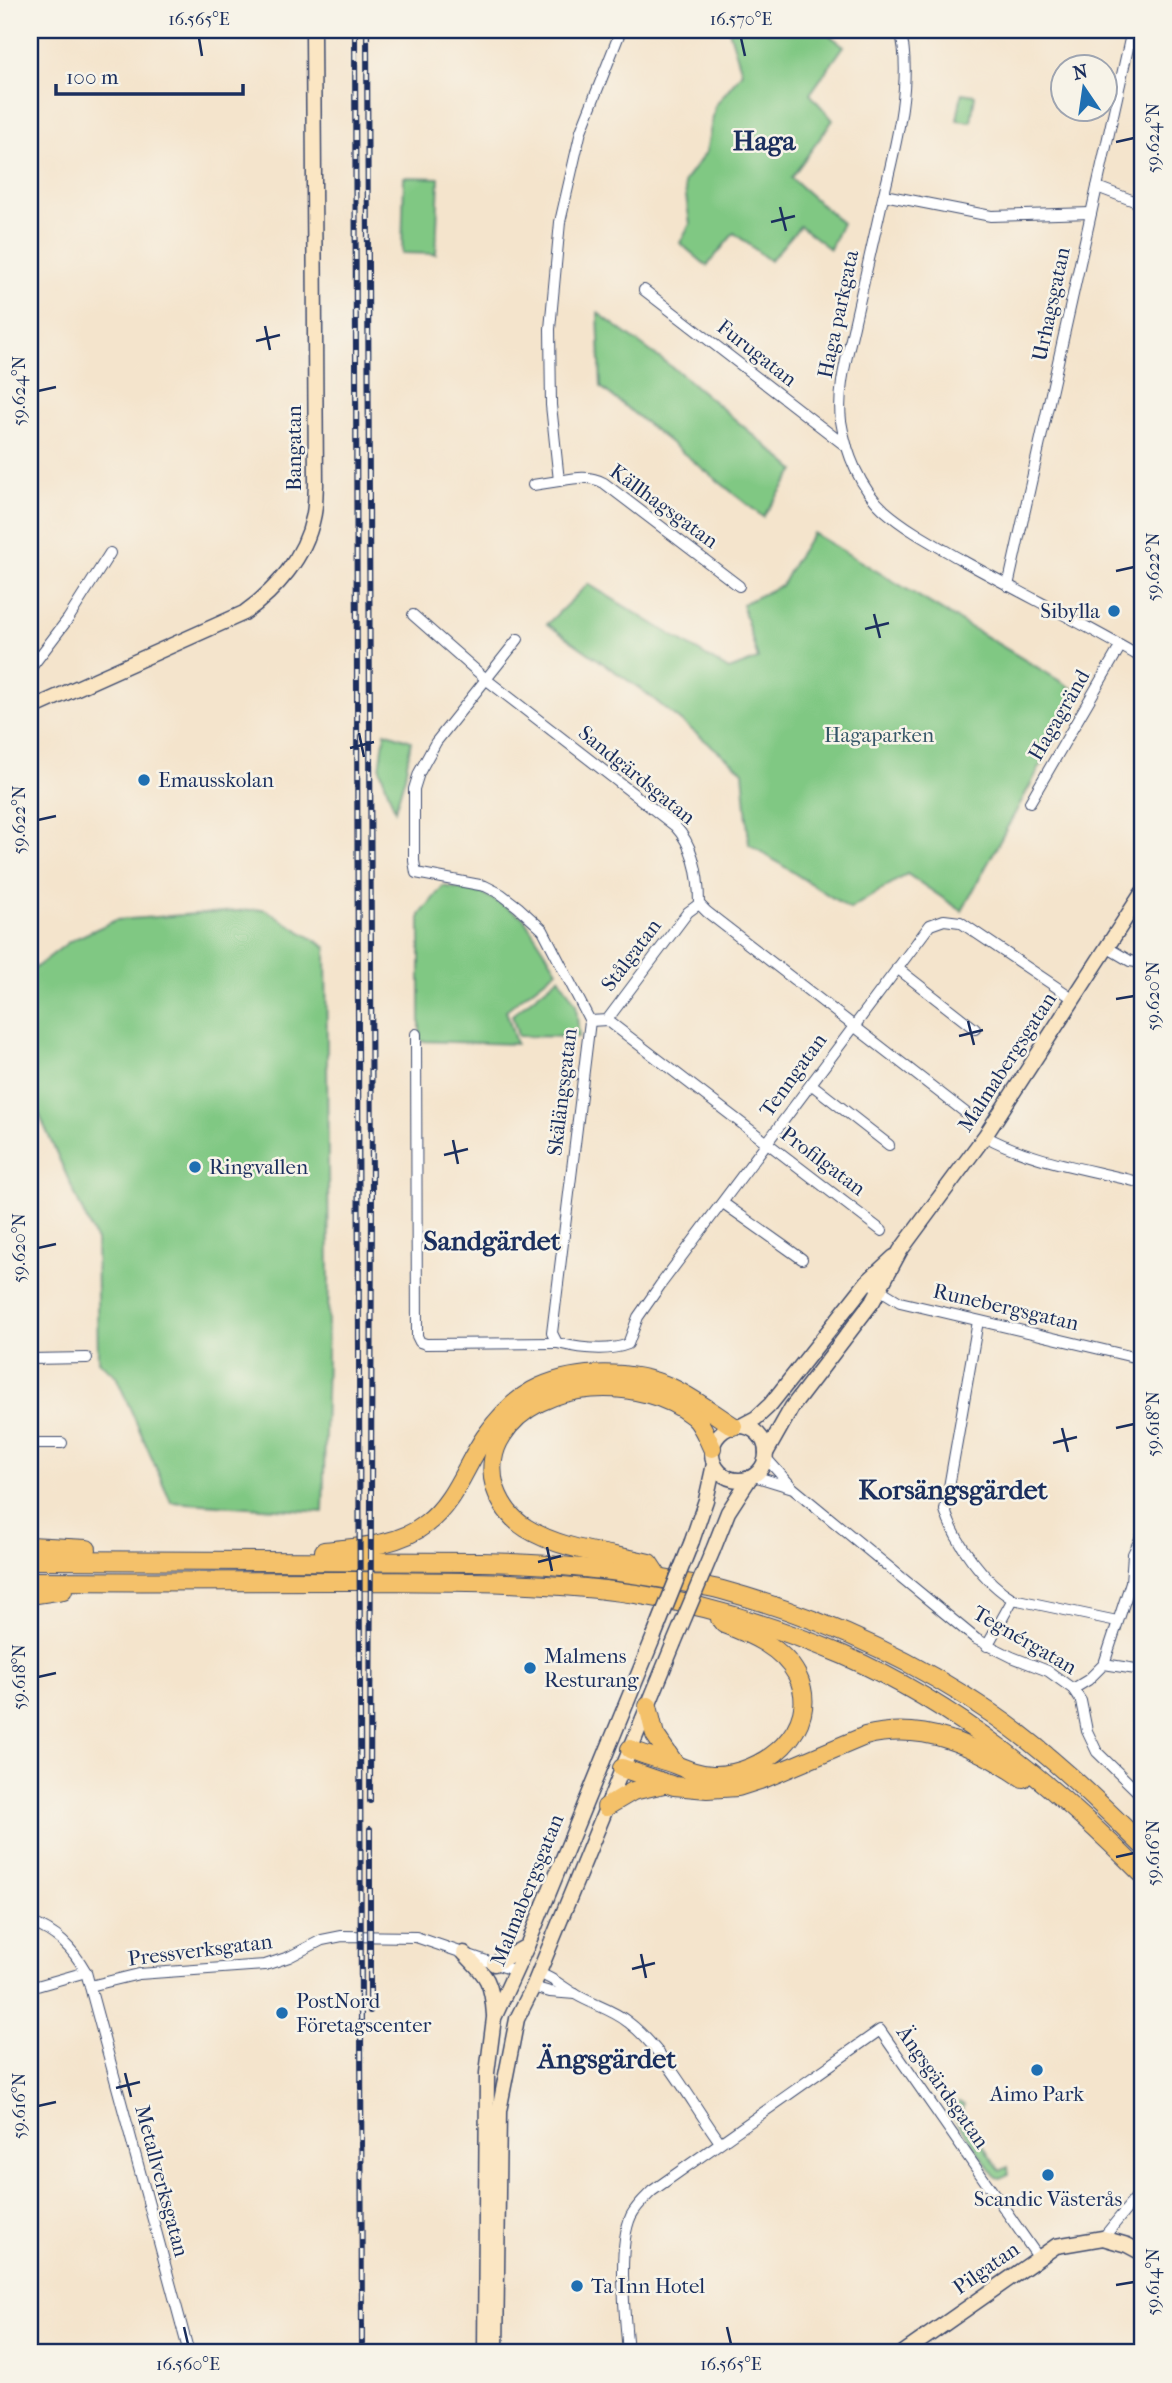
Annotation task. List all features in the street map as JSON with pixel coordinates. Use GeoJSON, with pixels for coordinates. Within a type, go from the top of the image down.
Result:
{"type":"FeatureCollection","features":[{"type":"Feature","properties":{"kind":"highway"},"geometry":{"type":"LineString","coordinates":[[302,1560],[323,1551],[394,1540],[427,1524],[449,1500],[483,1440],[499,1418],[532,1391],[552,1383],[583,1376],[642,1378],[680,1393],[737,1426]]}},
{"type":"Feature","properties":{"kind":"highway"},"geometry":{"type":"LineString","coordinates":[[659,1578],[647,1562],[605,1555],[548,1539],[524,1527],[510,1516],[499,1500],[493,1481],[493,1458],[498,1442],[511,1422],[525,1409],[558,1393],[588,1388],[621,1389],[648,1395],[680,1408],[698,1421],[713,1456]]}},
{"type":"Feature","properties":{"kind":"highway"},"geometry":{"type":"LineString","coordinates":[[30,1546],[104,1550],[138,1560]]}},
{"type":"Feature","properties":{"kind":"highway"},"geometry":{"type":"LineString","coordinates":[[30,1560],[549,1564],[594,1568],[721,1590],[812,1619],[936,1678],[1011,1728],[1065,1773],[1142,1845]]}},
{"type":"Feature","properties":{"kind":"highway"},"geometry":{"type":"LineString","coordinates":[[30,1581],[538,1584],[639,1594],[714,1610],[757,1622],[843,1655],[938,1706],[1023,1765],[1142,1874]]}},
{"type":"Feature","properties":{"kind":"highway"},"geometry":{"type":"LineString","coordinates":[[30,1595],[122,1581]]}},
{"type":"Feature","properties":{"kind":"highway"},"geometry":{"type":"LineString","coordinates":[[630,1749],[698,1773],[714,1775],[746,1770],[762,1763],[782,1748],[799,1721],[802,1706],[797,1675],[782,1656],[757,1638],[724,1624],[714,1610]]}},
{"type":"Feature","properties":{"kind":"highway"},"geometry":{"type":"LineString","coordinates":[[648,1706],[656,1735],[675,1764]]}},
{"type":"Feature","properties":{"kind":"highway"},"geometry":{"type":"LineString","coordinates":[[622,1769],[666,1784],[707,1789],[737,1787],[763,1779],[865,1736],[896,1731],[919,1732],[946,1738],[995,1760],[1035,1788],[1098,1846],[1115,1847]]}},
{"type":"Feature","properties":{"kind":"highway"},"geometry":{"type":"LineString","coordinates":[[606,1807],[633,1791],[666,1784]]}},
{"type":"Feature","properties":{"kind":"main road","name":"Bangatan"},"geometry":{"type":"LineString","coordinates":[[32,704],[244,613],[265,598],[285,576],[302,548],[313,518],[316,485],[313,30]]}},
{"type":"Feature","properties":{"kind":"main road","name":"Malmabergsgatan"},"geometry":{"type":"LineString","coordinates":[[766,1456],[792,1407],[880,1290],[900,1251],[985,1136],[1142,893]]}},
{"type":"Feature","properties":{"kind":"main road","name":"Malmabergsgatan"},"geometry":{"type":"LineString","coordinates":[[737,1426],[756,1418],[770,1405],[867,1282],[900,1251]]}},
{"type":"Feature","properties":{"kind":"main road"},"geometry":{"type":"LineString","coordinates":[[737,1426],[754,1430],[762,1437],[766,1456],[762,1468],[752,1477],[734,1480],[724,1476],[713,1456],[716,1438],[723,1430],[737,1426]]}},
{"type":"Feature","properties":{"kind":"main road","name":"Malmabergsgatan"},"geometry":{"type":"LineString","coordinates":[[485,2353],[487,2073],[495,2018],[603,1762],[692,1541],[706,1500],[713,1456]]}},
{"type":"Feature","properties":{"kind":"main road","name":"Malmabergsgatan"},"geometry":{"type":"LineString","coordinates":[[496,2353],[499,2111],[517,2019],[533,1987],[728,1512],[752,1477]]}},
{"type":"Feature","properties":{"kind":"main road"},"geometry":{"type":"LineString","coordinates":[[610,1742],[630,1749]]}},
{"type":"Feature","properties":{"kind":"main road"},"geometry":{"type":"LineString","coordinates":[[603,1762],[622,1769]]}},
{"type":"Feature","properties":{"kind":"main road"},"geometry":{"type":"LineString","coordinates":[[494,1964],[527,1946]]}},
{"type":"Feature","properties":{"kind":"main road"},"geometry":{"type":"LineString","coordinates":[[464,1954],[481,1971],[493,1992],[495,2018]]}},
{"type":"Feature","properties":{"kind":"main road"},"geometry":{"type":"LineString","coordinates":[[516,1971],[538,1973]]}},
{"type":"Feature","properties":{"kind":"main road"},"geometry":{"type":"LineString","coordinates":[[516,1971],[533,1987]]}},
{"type":"Feature","properties":{"kind":"main road"},"geometry":{"type":"LineString","coordinates":[[1103,2238],[1142,2253]]}},
{"type":"Feature","properties":{"kind":"main road","name":"Pilgatan"},"geometry":{"type":"LineString","coordinates":[[903,2353],[1056,2246],[1103,2238]]}},
{"type":"Feature","properties":{"kind":"street"},"geometry":{"type":"LineString","coordinates":[[533,485],[559,481],[551,405],[550,329],[560,222],[581,131],[621,30]]}},
{"type":"Feature","properties":{"kind":"street","name":"Haga parkgata"},"geometry":{"type":"LineString","coordinates":[[900,30],[906,57],[905,78],[884,195],[842,377],[841,420],[853,464],[866,488],[883,509],[910,530],[1140,656]]}},
{"type":"Feature","properties":{"kind":"street","name":"Urhagsgatan"},"geometry":{"type":"LineString","coordinates":[[1008,586],[1132,30]]}},
{"type":"Feature","properties":{"kind":"street"},"geometry":{"type":"LineString","coordinates":[[1097,187],[1142,204]]}},
{"type":"Feature","properties":{"kind":"street"},"geometry":{"type":"LineString","coordinates":[[884,195],[991,216],[1091,213]]}},
{"type":"Feature","properties":{"kind":"street","name":"Furugatan"},"geometry":{"type":"LineString","coordinates":[[644,290],[847,447]]}},
{"type":"Feature","properties":{"kind":"street","name":"Källhagsgatan"},"geometry":{"type":"LineString","coordinates":[[559,481],[587,477],[604,483],[739,586]]}},
{"type":"Feature","properties":{"kind":"street"},"geometry":{"type":"LineString","coordinates":[[30,669],[68,619],[110,553]]}},
{"type":"Feature","properties":{"kind":"street","name":"Sandgärdsgatan"},"geometry":{"type":"LineString","coordinates":[[413,615],[487,680],[687,838],[699,889],[699,904]]}},
{"type":"Feature","properties":{"kind":"street"},"geometry":{"type":"LineString","coordinates":[[1140,656],[1142,638]]}},
{"type":"Feature","properties":{"kind":"street","name":"Skälängsgatan"},"geometry":{"type":"LineString","coordinates":[[518,639],[436,742],[419,773],[414,789],[414,861],[416,873],[485,886],[502,894],[533,919],[543,930],[557,955],[590,1021],[552,1332],[557,1343]]}},
{"type":"Feature","properties":{"kind":"street","name":"Hagagränd"},"geometry":{"type":"LineString","coordinates":[[1030,802],[1120,647]]}},
{"type":"Feature","properties":{"kind":"street"},"geometry":{"type":"LineString","coordinates":[[699,904],[966,1113]]}},
{"type":"Feature","properties":{"kind":"street","name":"Stålgatan"},"geometry":{"type":"LineString","coordinates":[[590,1021],[607,1020],[688,912],[699,904]]}},
{"type":"Feature","properties":{"kind":"street","name":"Tenngatan"},"geometry":{"type":"LineString","coordinates":[[557,1343],[618,1348],[628,1344],[638,1317],[653,1295],[930,925],[944,920],[960,922],[1074,999]]}},
{"type":"Feature","properties":{"kind":"street"},"geometry":{"type":"LineString","coordinates":[[1108,948],[1130,961],[1142,963]]}},
{"type":"Feature","properties":{"kind":"street"},"geometry":{"type":"LineString","coordinates":[[897,968],[975,1029]]}},
{"type":"Feature","properties":{"kind":"street","name":"Profilgatan"},"geometry":{"type":"LineString","coordinates":[[607,1020],[882,1231]]}},
{"type":"Feature","properties":{"kind":"street"},"geometry":{"type":"LineString","coordinates":[[416,1034],[419,1342],[480,1345],[557,1343]]}},
{"type":"Feature","properties":{"kind":"street"},"geometry":{"type":"LineString","coordinates":[[811,1083],[889,1145]]}},
{"type":"Feature","properties":{"kind":"street"},"geometry":{"type":"LineString","coordinates":[[985,1136],[1004,1147],[1142,1183]]}},
{"type":"Feature","properties":{"kind":"street"},"geometry":{"type":"LineString","coordinates":[[723,1203],[802,1259]]}},
{"type":"Feature","properties":{"kind":"street","name":"Runebergsgatan"},"geometry":{"type":"LineString","coordinates":[[867,1282],[900,1303],[1142,1359]]}},
{"type":"Feature","properties":{"kind":"street"},"geometry":{"type":"LineString","coordinates":[[978,1321],[945,1510],[949,1525],[984,1575],[1004,1594],[1013,1599],[1117,1621]]}},
{"type":"Feature","properties":{"kind":"street"},"geometry":{"type":"LineString","coordinates":[[30,1359],[87,1358]]}},
{"type":"Feature","properties":{"kind":"street"},"geometry":{"type":"LineString","coordinates":[[30,1443],[62,1443]]}},
{"type":"Feature","properties":{"kind":"street","name":"Tegnérgatan"},"geometry":{"type":"LineString","coordinates":[[766,1456],[793,1488],[987,1646],[1048,1671],[1073,1689],[1081,1701],[1087,1731],[1097,1752],[1142,1796]]}},
{"type":"Feature","properties":{"kind":"street","name":"Tegnérgatan"},"geometry":{"type":"LineString","coordinates":[[752,1477],[793,1488]]}},
{"type":"Feature","properties":{"kind":"street","name":"Tegnérgatan"},"geometry":{"type":"LineString","coordinates":[[1104,1664],[1131,1582],[1133,1555],[1142,1535]]}},
{"type":"Feature","properties":{"kind":"street"},"geometry":{"type":"LineString","coordinates":[[987,1646],[1013,1599]]}},
{"type":"Feature","properties":{"kind":"street"},"geometry":{"type":"LineString","coordinates":[[1073,1689],[1104,1664],[1142,1670]]}},
{"type":"Feature","properties":{"kind":"street","name":"Metallverksgatan"},"geometry":{"type":"LineString","coordinates":[[30,1922],[46,1928],[67,1943],[86,1972],[188,2353]]}},
{"type":"Feature","properties":{"kind":"street","name":"Pressverksgatan"},"geometry":{"type":"LineString","coordinates":[[90,1986],[139,1974],[265,1965],[322,1941],[342,1936],[416,1937],[516,1971]]}},
{"type":"Feature","properties":{"kind":"street"},"geometry":{"type":"LineString","coordinates":[[30,1988],[86,1972]]}},
{"type":"Feature","properties":{"kind":"street"},"geometry":{"type":"LineString","coordinates":[[538,1973],[556,1979],[575,1994],[607,2008],[629,2022],[663,2060],[720,2142]]}},
{"type":"Feature","properties":{"kind":"street"},"geometry":{"type":"LineString","coordinates":[[533,1987],[550,1992],[575,1994]]}},
{"type":"Feature","properties":{"kind":"street","name":"Ängsgärdsgatan"},"geometry":{"type":"LineString","coordinates":[[628,2352],[625,2322],[625,2246],[627,2226],[632,2213],[652,2191],[880,2030],[1038,2257]]}},
{"type":"Feature","properties":{"kind":"street"},"geometry":{"type":"LineString","coordinates":[[1103,2238],[1142,2190]]}},
{"type":"Feature","properties":{"kind":"green space"},"geometry":{"type":"Polygon","coordinates":[[[729,30],[822,30],[844,46],[810,94],[833,120],[791,178],[842,223],[830,249],[800,226],[770,261],[734,233],[707,266],[680,243],[690,224],[684,182],[706,152],[715,106],[742,72],[729,30]]]}},
{"type":"Feature","properties":{"kind":"green space"},"geometry":{"type":"Polygon","coordinates":[[[962,93],[975,95],[971,122],[957,120],[962,93]]]}},
{"type":"Feature","properties":{"kind":"green space"},"geometry":{"type":"Polygon","coordinates":[[[404,177],[439,178],[436,254],[402,253],[404,177]]]}},
{"type":"Feature","properties":{"kind":"green space"},"geometry":{"type":"Polygon","coordinates":[[[598,313],[680,373],[795,470],[763,517],[601,387],[598,313]]]}},
{"type":"Feature","properties":{"kind":"green space","name":"Hagaparken"},"geometry":{"type":"Polygon","coordinates":[[[813,533],[1080,693],[962,911],[907,874],[850,909],[749,844],[743,771],[646,693],[547,624],[588,584],[729,670],[758,659],[742,604],[782,585],[813,533]]]}},
{"type":"Feature","properties":{"kind":"green space"},"geometry":{"type":"Polygon","coordinates":[[[385,732],[411,741],[395,810],[380,769],[385,732]]]}},
{"type":"Feature","properties":{"kind":"green space"},"geometry":{"type":"Polygon","coordinates":[[[443,886],[482,893],[523,917],[557,970],[506,1010],[516,1044],[420,1041],[420,915],[443,886]]]}},
{"type":"Feature","properties":{"kind":"green space","name":"Ringvallen"},"geometry":{"type":"Polygon","coordinates":[[[264,909],[326,947],[329,1278],[323,1512],[171,1502],[116,1376],[98,1361],[96,1241],[30,1094],[30,972],[70,941],[116,920],[264,909]]]}},
{"type":"Feature","properties":{"kind":"green space"},"geometry":{"type":"Polygon","coordinates":[[[559,977],[576,1004],[579,1037],[518,1036],[512,1015],[559,977]]]}},
{"type":"Feature","properties":{"kind":"green space"},"geometry":{"type":"Polygon","coordinates":[[[959,2102],[965,2105],[961,2112],[1000,2171],[1008,2167],[1009,2174],[996,2177],[953,2116],[952,2107],[959,2102]]]}},
{"type":"Feature","properties":{"kind":"railway"},"geometry":{"type":"LineString","coordinates":[[355,30],[362,2353]]}},
{"type":"Feature","properties":{"kind":"railway"},"geometry":{"type":"LineString","coordinates":[[367,30],[372,1194],[370,1801]]}},
{"type":"Feature","properties":{"kind":"railway"},"geometry":{"type":"LineString","coordinates":[[370,1829],[370,2011]]}},
{"type":"Feature","properties":{"kind":"place","name":"Sibylla"},"geometry":{"type":"Point","coordinates":[1114,611]}},
{"type":"Feature","properties":{"kind":"place","name":"Emausskolan"},"geometry":{"type":"Point","coordinates":[144,780]}},
{"type":"Feature","properties":{"kind":"place","name":"Ringvallen"},"geometry":{"type":"Point","coordinates":[195,1167]}},
{"type":"Feature","properties":{"kind":"place","name":"Malmens Resturang"},"geometry":{"type":"Point","coordinates":[530,1668]}},
{"type":"Feature","properties":{"kind":"place","name":"PostNord Företagscenter"},"geometry":{"type":"Point","coordinates":[282,2013]}},
{"type":"Feature","properties":{"kind":"place","name":"Aimo Park"},"geometry":{"type":"Point","coordinates":[1037,2070]}},
{"type":"Feature","properties":{"kind":"place","name":"Scandic Västerås"},"geometry":{"type":"Point","coordinates":[1048,2175]}},
{"type":"Feature","properties":{"kind":"place","name":"Ta Inn Hotel"},"geometry":{"type":"Point","coordinates":[577,2286]}},
{"type":"Feature","properties":{"kind":"district","name":"Haga"},"geometry":{"type":"Point","coordinates":[764,140]}},
{"type":"Feature","properties":{"kind":"district","name":"Sandgärdet"},"geometry":{"type":"Point","coordinates":[492,1240]}},
{"type":"Feature","properties":{"kind":"district","name":"Korsängsgärdet"},"geometry":{"type":"Point","coordinates":[953,1489]}},
{"type":"Feature","properties":{"kind":"district","name":"Ängsgärdet"},"geometry":{"type":"Point","coordinates":[607,2058]}}]}
